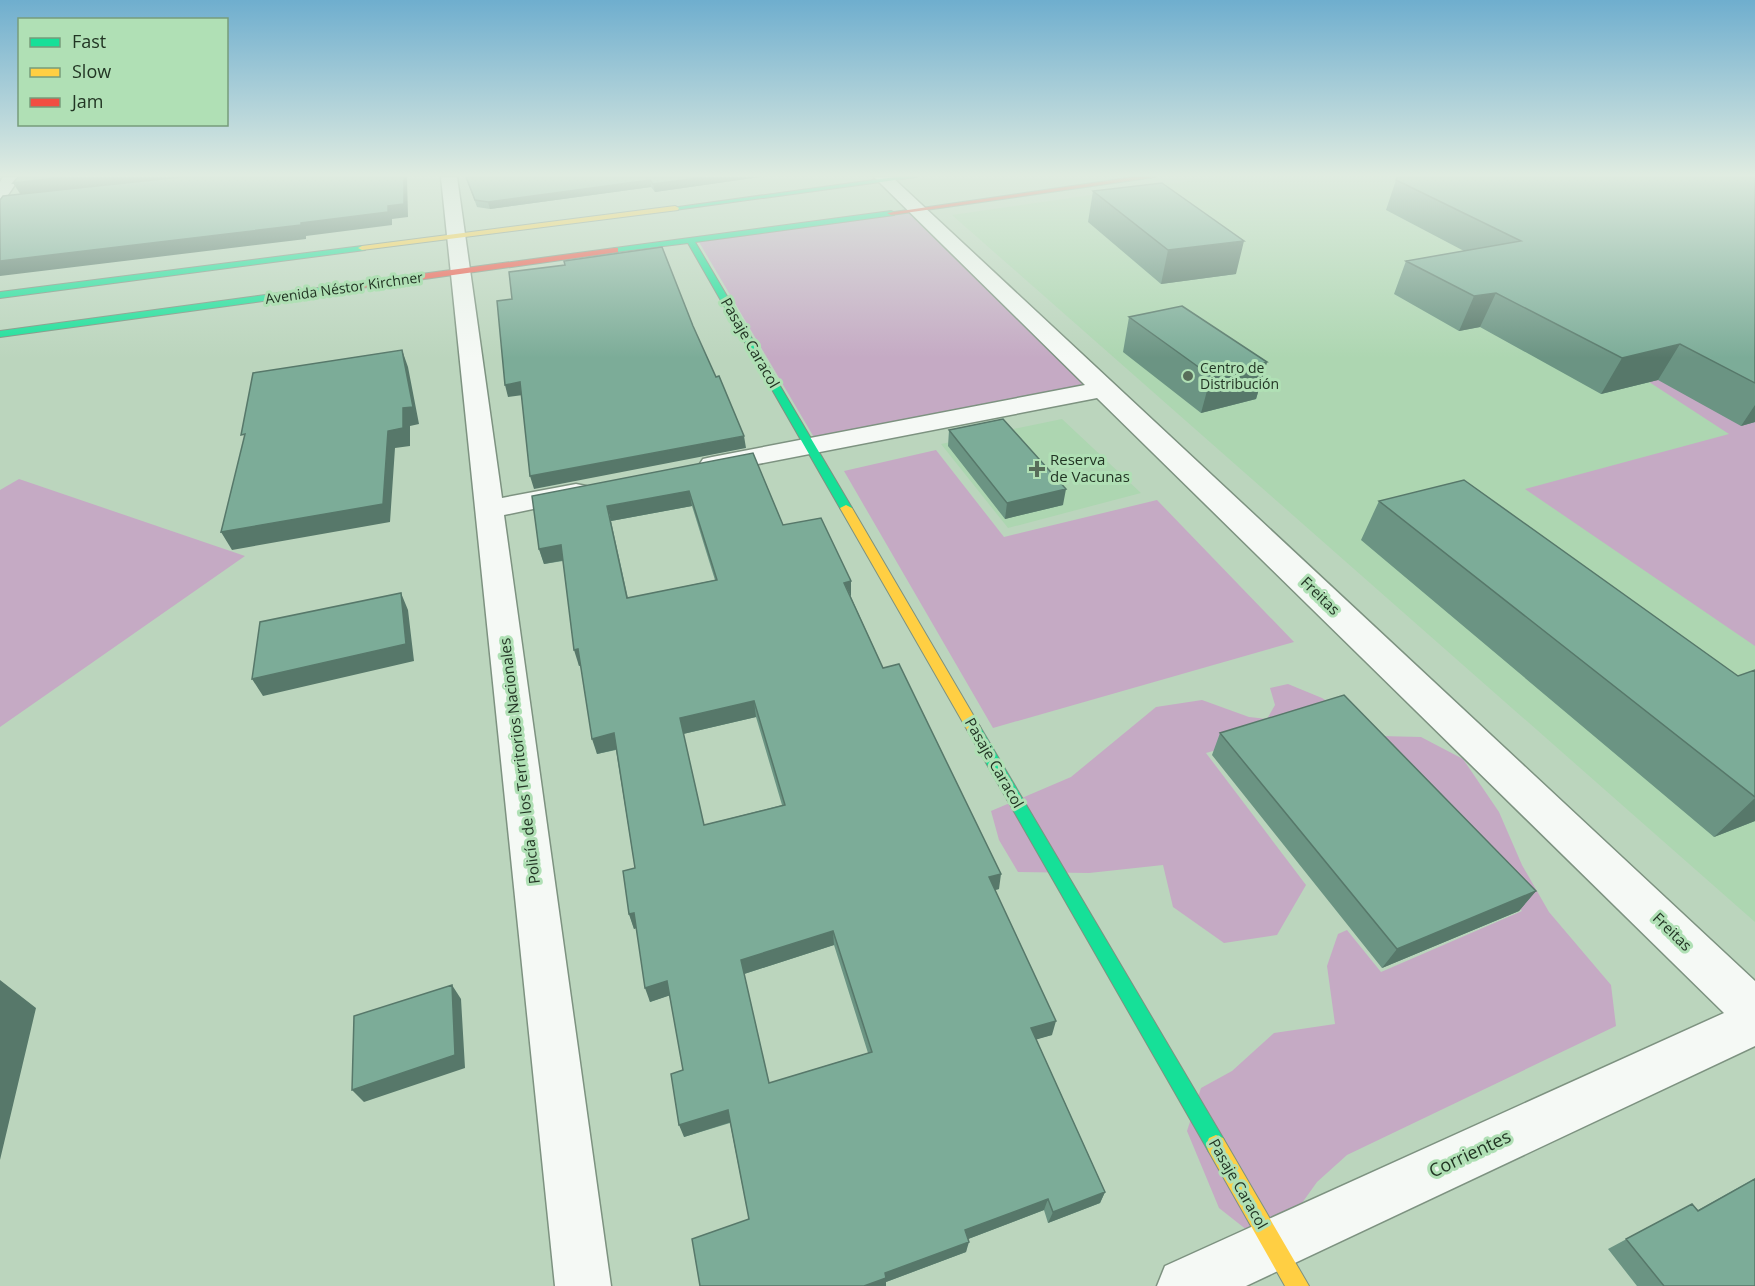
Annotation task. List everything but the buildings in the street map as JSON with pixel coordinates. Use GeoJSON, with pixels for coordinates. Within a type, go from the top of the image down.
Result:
{"type":"FeatureCollection","features":[{"type":"Feature","properties":{"kind":"main road"},"geometry":{"type":"LineString","coordinates":[[0,295],[447,237]]}},
{"type":"Feature","properties":{"kind":"main road","name":"Avenida Néstor Kirchner"},"geometry":{"type":"LineString","coordinates":[[0,334],[720,237]]}},
{"type":"Feature","properties":{"kind":"main road","name":"Pasaje Caracol"},"geometry":{"type":"LineString","coordinates":[[691,241],[1286,1265]]}},
{"type":"Feature","properties":{"kind":"street","name":"Policía de los Territorios Nacionales"},"geometry":{"type":"LineString","coordinates":[[455,237],[583,1286]]}},
{"type":"Feature","properties":{"kind":"street","name":"Freitas"},"geometry":{"type":"LineString","coordinates":[[944,237],[1755,1012]]}},
{"type":"Feature","properties":{"kind":"street"},"geometry":{"type":"LineString","coordinates":[[684,471],[1104,389]]}},
{"type":"Feature","properties":{"kind":"street"},"geometry":{"type":"LineString","coordinates":[[489,509],[604,486]]}},
{"type":"Feature","properties":{"kind":"street","name":"Corrientes"},"geometry":{"type":"LineString","coordinates":[[1185,1286],[1286,1265],[1755,1022]]}},
{"type":"Feature","properties":{"kind":"shaded area"},"geometry":{"type":"Polygon","coordinates":[[[735,237],[936,237],[1088,386],[815,439],[699,242],[735,237]]]}},
{"type":"Feature","properties":{"kind":"shaded area"},"geometry":{"type":"Polygon","coordinates":[[[977,237],[1755,237],[1755,922],[977,237]]]}},
{"type":"Feature","properties":{"kind":"shaded area"},"geometry":{"type":"Polygon","coordinates":[[[1755,352],[1755,646],[1525,489],[1729,434],[1643,378],[1755,352]]]}},
{"type":"Feature","properties":{"kind":"shaded area","name":"Reserva de Vacunas"},"geometry":{"type":"Polygon","coordinates":[[[1062,419],[1141,493],[1008,528],[941,444],[1062,419]]]}},
{"type":"Feature","properties":{"kind":"shaded area"},"geometry":{"type":"Polygon","coordinates":[[[936,450],[1004,537],[1157,500],[1294,642],[993,728],[844,471],[936,450]]]}},
{"type":"Feature","properties":{"kind":"shaded area"},"geometry":{"type":"Polygon","coordinates":[[[19,479],[245,556],[0,727],[0,490],[19,479]]]}},
{"type":"Feature","properties":{"kind":"shaded area"},"geometry":{"type":"Polygon","coordinates":[[[1288,684],[1322,698],[1380,736],[1421,737],[1463,759],[1499,812],[1522,865],[1549,912],[1611,985],[1616,1026],[1347,1155],[1317,1182],[1292,1217],[1252,1234],[1219,1208],[1187,1131],[1201,1088],[1232,1071],[1274,1033],[1335,1024],[1327,966],[1338,934],[1347,930],[1381,972],[1522,911],[1336,716],[1206,753],[1306,885],[1277,935],[1224,943],[1173,907],[1163,865],[1089,873],[1018,872],[999,840],[991,811],[1071,777],[1156,707],[1202,700],[1249,717],[1267,719],[1275,705],[1270,688],[1288,684]]]}},
{"type":"Feature","properties":{"kind":"traffic: fast"},"geometry":{"type":"LineString","coordinates":[[615,250],[712,237]]}},
{"type":"Feature","properties":{"kind":"traffic: fast"},"geometry":{"type":"LineString","coordinates":[[691,241],[846,508]]}},
{"type":"Feature","properties":{"kind":"traffic: fast"},"geometry":{"type":"LineString","coordinates":[[0,295],[362,248]]}},
{"type":"Feature","properties":{"kind":"traffic: fast"},"geometry":{"type":"LineString","coordinates":[[0,334],[325,290]]}},
{"type":"Feature","properties":{"kind":"traffic: fast"},"geometry":{"type":"LineString","coordinates":[[974,729],[1216,1145]]}},
{"type":"Feature","properties":{"kind":"traffic: slow"},"geometry":{"type":"LineString","coordinates":[[362,248],[448,237]]}},
{"type":"Feature","properties":{"kind":"traffic: slow"},"geometry":{"type":"LineString","coordinates":[[846,508],[974,729]]}},
{"type":"Feature","properties":{"kind":"traffic: slow"},"geometry":{"type":"LineString","coordinates":[[1216,1145],[1298,1286]]}},
{"type":"Feature","properties":{"kind":"traffic: jam"},"geometry":{"type":"LineString","coordinates":[[325,290],[615,250]]}},
{"type":"Feature","properties":{"kind":"place","name":"Centro de Distribución"},"geometry":{"type":"Point","coordinates":[1188,376]}},
{"type":"Feature","properties":{"kind":"place","name":"Reserva de Vacunas"},"geometry":{"type":"Point","coordinates":[1037,469]}}]}
